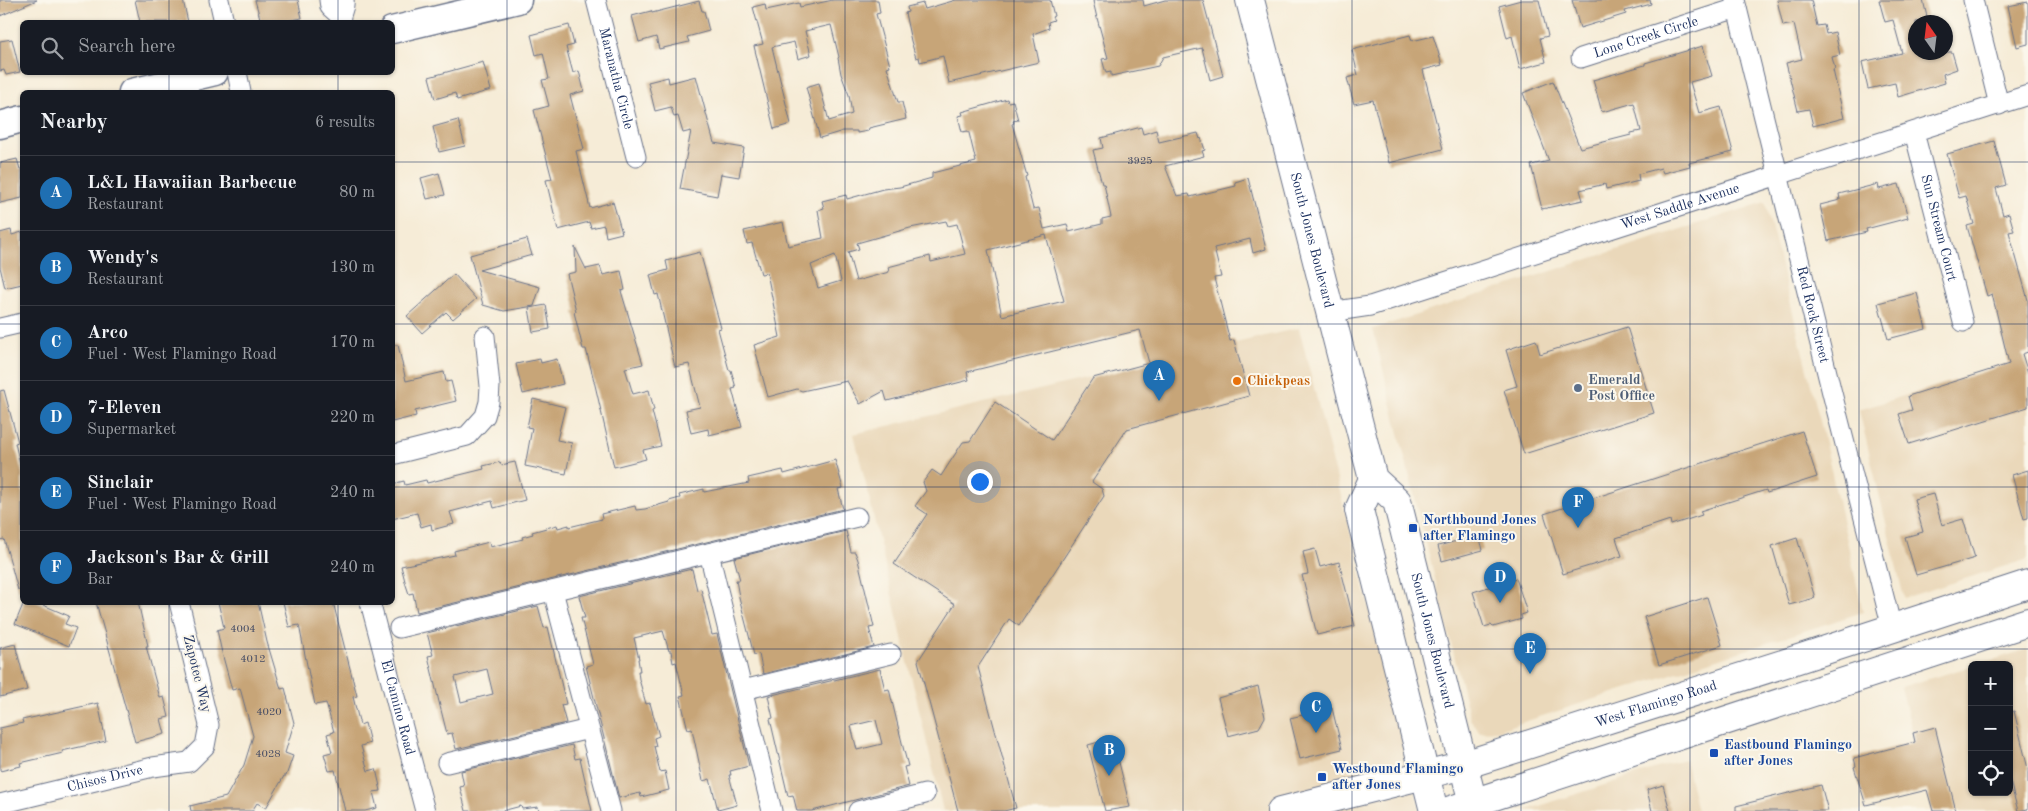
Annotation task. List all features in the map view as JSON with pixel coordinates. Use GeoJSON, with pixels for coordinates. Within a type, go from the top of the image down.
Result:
{"type":"FeatureCollection","features":[{"type":"Feature","properties":{"kind":"main road","name":"South Jones Boulevard"},"geometry":{"type":"LineString","coordinates":[[1250,0],[1374,479],[1398,501],[1464,765],[1465,809]]}},
{"type":"Feature","properties":{"kind":"main road"},"geometry":{"type":"LineString","coordinates":[[1374,479],[1359,510],[1434,811]]}},
{"type":"Feature","properties":{"kind":"main road","name":"West Flamingo Road"},"geometry":{"type":"LineString","coordinates":[[1281,811],[1464,765],[2028,584]]}},
{"type":"Feature","properties":{"kind":"main road"},"geometry":{"type":"LineString","coordinates":[[1909,661],[1909,649],[1918,639],[1972,621],[2002,592]]}},
{"type":"Feature","properties":{"kind":"main road"},"geometry":{"type":"LineString","coordinates":[[1465,809],[2028,622]]}},
{"type":"Feature","properties":{"kind":"main road"},"geometry":{"type":"LineString","coordinates":[[1821,690],[1853,660],[1874,654],[1881,649],[1887,641],[1892,628]]}},
{"type":"Feature","properties":{"kind":"street"},"geometry":{"type":"LineString","coordinates":[[218,0],[223,20]]}},
{"type":"Feature","properties":{"kind":"street"},"geometry":{"type":"LineString","coordinates":[[328,0],[330,8],[342,13]]}},
{"type":"Feature","properties":{"kind":"street"},"geometry":{"type":"LineString","coordinates":[[395,29],[518,0]]}},
{"type":"Feature","properties":{"kind":"street","name":"Maranatha Circle"},"geometry":{"type":"LineString","coordinates":[[596,0],[636,157]]}},
{"type":"Feature","properties":{"kind":"street"},"geometry":{"type":"LineString","coordinates":[[1973,0],[1999,105]]}},
{"type":"Feature","properties":{"kind":"street","name":"Lone Creek Circle"},"geometry":{"type":"LineString","coordinates":[[1581,58],[1736,4]]}},
{"type":"Feature","properties":{"kind":"street","name":"Red Rock Street"},"geometry":{"type":"LineString","coordinates":[[1736,4],[1892,628]]}},
{"type":"Feature","properties":{"kind":"street"},"geometry":{"type":"LineString","coordinates":[[140,90],[202,75]]}},
{"type":"Feature","properties":{"kind":"street"},"geometry":{"type":"LineString","coordinates":[[238,75],[242,90]]}},
{"type":"Feature","properties":{"kind":"street","name":"West Saddle Avenue"},"geometry":{"type":"LineString","coordinates":[[1330,312],[1370,306],[2028,95]]}},
{"type":"Feature","properties":{"kind":"street"},"geometry":{"type":"LineString","coordinates":[[0,124],[20,119]]}},
{"type":"Feature","properties":{"kind":"street","name":"Sun Stream Court"},"geometry":{"type":"LineString","coordinates":[[1914,132],[1963,322]]}},
{"type":"Feature","properties":{"kind":"street"},"geometry":{"type":"LineString","coordinates":[[0,328],[20,323]]}},
{"type":"Feature","properties":{"kind":"street"},"geometry":{"type":"LineString","coordinates":[[395,454],[467,436],[485,416],[489,402],[490,386],[485,336]]}},
{"type":"Feature","properties":{"kind":"street"},"geometry":{"type":"LineString","coordinates":[[399,628],[857,517]]}},
{"type":"Feature","properties":{"kind":"street"},"geometry":{"type":"LineString","coordinates":[[709,553],[772,811]]}},
{"type":"Feature","properties":{"kind":"street"},"geometry":{"type":"LineString","coordinates":[[553,591],[611,811]]}},
{"type":"Feature","properties":{"kind":"street","name":"Zapotec Way"},"geometry":{"type":"LineString","coordinates":[[180,605],[209,725],[205,746]]}},
{"type":"Feature","properties":{"kind":"street","name":"El Camino Road"},"geometry":{"type":"LineString","coordinates":[[371,605],[425,811]]}},
{"type":"Feature","properties":{"kind":"street"},"geometry":{"type":"LineString","coordinates":[[743,690],[891,654]]}},
{"type":"Feature","properties":{"kind":"street"},"geometry":{"type":"LineString","coordinates":[[447,763],[589,729]]}},
{"type":"Feature","properties":{"kind":"street","name":"Chisos Drive"},"geometry":{"type":"LineString","coordinates":[[0,804],[154,767],[189,762],[205,746]]}},
{"type":"Feature","properties":{"kind":"street"},"geometry":{"type":"LineString","coordinates":[[858,811],[926,794]]}},
{"type":"Feature","properties":{"kind":"shaded area"},"geometry":{"type":"Polygon","coordinates":[[[1765,202],[1821,425],[1863,612],[1496,731],[1480,732],[1470,719],[1373,329],[1765,202]]]}},
{"type":"Feature","properties":{"kind":"shaded area"},"geometry":{"type":"Polygon","coordinates":[[[1299,328],[1420,811],[1199,811],[1199,809],[1190,811],[943,811],[854,434],[1299,328]]]}},
{"type":"Feature","properties":{"kind":"shaded area"},"geometry":{"type":"Polygon","coordinates":[[[2028,357],[2028,559],[1904,598],[1859,410],[2028,357]]]}},
{"type":"Feature","properties":{"kind":"shaded area"},"geometry":{"type":"Polygon","coordinates":[[[2028,649],[2028,811],[1932,811],[1901,687],[1968,667],[1968,796],[2013,796],[2013,661],[1989,661],[2028,649]]]}},
{"type":"Feature","properties":{"kind":"shaded area"},"geometry":{"type":"Polygon","coordinates":[[[1685,759],[1697,811],[1524,811],[1685,759]]]}},
{"type":"Feature","properties":{"kind":"building"},"geometry":{"type":"Polygon","coordinates":[[[0,0],[37,0],[0,16],[0,0]]]}},
{"type":"Feature","properties":{"kind":"building"},"geometry":{"type":"Polygon","coordinates":[[[135,0],[183,0],[188,20],[140,20],[135,0]]]}},
{"type":"Feature","properties":{"kind":"building"},"geometry":{"type":"Polygon","coordinates":[[[255,0],[298,0],[302,18],[292,20],[260,20],[255,0]]]}},
{"type":"Feature","properties":{"kind":"building"},"geometry":{"type":"Polygon","coordinates":[[[833,0],[878,0],[880,13],[876,14],[890,66],[887,67],[898,102],[902,102],[906,119],[869,128],[868,131],[857,133],[857,131],[843,131],[820,138],[806,87],[819,83],[829,121],[852,114],[849,95],[841,74],[831,25],[805,31],[811,55],[798,59],[794,42],[772,47],[791,124],[774,129],[754,46],[763,44],[753,7],[765,4],[766,10],[799,3],[800,7],[833,0]]]}},
{"type":"Feature","properties":{"kind":"building"},"geometry":{"type":"Polygon","coordinates":[[[956,0],[1050,0],[1054,20],[1048,22],[1049,28],[1033,34],[1039,62],[949,83],[943,56],[920,62],[919,57],[916,58],[911,41],[905,13],[908,12],[907,7],[923,3],[925,9],[956,0]]]}},
{"type":"Feature","properties":{"kind":"building"},"geometry":{"type":"Polygon","coordinates":[[[1143,0],[1144,6],[1165,0],[1203,0],[1223,76],[1210,80],[1202,48],[1163,57],[1158,66],[1111,76],[1111,72],[1106,73],[1102,59],[1108,58],[1093,1],[1143,0]]]}},
{"type":"Feature","properties":{"kind":"building"},"geometry":{"type":"Polygon","coordinates":[[[1521,0],[1539,0],[1548,36],[1540,38],[1546,62],[1520,69],[1512,36],[1507,38],[1499,6],[1521,0]]]}},
{"type":"Feature","properties":{"kind":"building"},"geometry":{"type":"Polygon","coordinates":[[[1572,0],[1650,0],[1651,4],[1625,11],[1626,14],[1580,28],[1572,0]]]}},
{"type":"Feature","properties":{"kind":"building"},"geometry":{"type":"Polygon","coordinates":[[[1777,0],[1811,0],[1817,26],[1824,25],[1826,34],[1835,32],[1840,55],[1832,57],[1835,69],[1833,70],[1844,118],[1813,126],[1809,109],[1798,111],[1786,63],[1802,59],[1794,24],[1783,26],[1777,0]]]}},
{"type":"Feature","properties":{"kind":"building"},"geometry":{"type":"Polygon","coordinates":[[[1879,0],[1923,0],[1927,15],[1908,15],[1908,60],[1953,60],[1953,55],[1957,69],[1943,74],[1945,83],[1898,97],[1895,83],[1868,89],[1862,62],[1902,53],[1893,20],[1885,22],[1879,0]]]}},
{"type":"Feature","properties":{"kind":"building"},"geometry":{"type":"Polygon","coordinates":[[[699,1],[702,11],[704,11],[709,31],[687,37],[689,42],[659,49],[656,37],[639,42],[632,16],[699,1]]]}},
{"type":"Feature","properties":{"kind":"building"},"geometry":{"type":"Polygon","coordinates":[[[2028,2],[2028,44],[2017,47],[2008,6],[2028,2]]]}},
{"type":"Feature","properties":{"kind":"building"},"geometry":{"type":"Polygon","coordinates":[[[569,25],[574,45],[566,47],[573,73],[579,71],[584,91],[570,95],[584,149],[576,151],[590,208],[613,202],[622,233],[606,237],[604,225],[591,228],[589,222],[558,230],[546,180],[552,179],[534,110],[549,106],[542,80],[549,79],[543,53],[536,55],[531,35],[569,25]]]}},
{"type":"Feature","properties":{"kind":"building"},"geometry":{"type":"Polygon","coordinates":[[[1410,35],[1412,41],[1433,36],[1442,65],[1423,70],[1443,149],[1389,163],[1373,100],[1354,104],[1347,78],[1358,75],[1352,50],[1410,35]]]}},
{"type":"Feature","properties":{"kind":"building"},"geometry":{"type":"Polygon","coordinates":[[[12,39],[20,72],[6,75],[4,70],[0,71],[0,41],[12,39]]]}},
{"type":"Feature","properties":{"kind":"building"},"geometry":{"type":"Polygon","coordinates":[[[1703,46],[1712,76],[1690,82],[1699,113],[1721,107],[1733,152],[1689,163],[1690,166],[1663,173],[1661,168],[1638,174],[1639,181],[1606,189],[1605,184],[1580,190],[1583,200],[1542,209],[1531,165],[1549,161],[1523,93],[1553,81],[1580,148],[1631,135],[1631,133],[1641,131],[1634,103],[1602,112],[1593,80],[1703,46]]]}},
{"type":"Feature","properties":{"kind":"building"},"geometry":{"type":"Polygon","coordinates":[[[483,62],[491,90],[457,100],[455,93],[435,99],[429,77],[483,62]]]}},
{"type":"Feature","properties":{"kind":"building"},"geometry":{"type":"Polygon","coordinates":[[[696,76],[714,143],[744,148],[739,177],[721,174],[717,196],[680,189],[691,131],[683,133],[678,116],[674,117],[671,107],[655,111],[648,82],[668,77],[669,83],[696,76]]]}},
{"type":"Feature","properties":{"kind":"building"},"geometry":{"type":"Polygon","coordinates":[[[1007,99],[1008,102],[1013,101],[1018,120],[1013,121],[1014,123],[1012,124],[1027,176],[1025,177],[1033,209],[1039,208],[1044,229],[1067,224],[1069,232],[1102,224],[1102,219],[1111,217],[1104,184],[1102,184],[1093,150],[1103,148],[1101,138],[1141,127],[1143,134],[1156,130],[1159,142],[1198,133],[1205,150],[1202,151],[1204,156],[1165,166],[1177,196],[1189,194],[1190,197],[1236,186],[1235,182],[1248,178],[1266,249],[1253,253],[1250,239],[1214,248],[1221,277],[1214,278],[1230,341],[1234,340],[1249,396],[1127,429],[1092,482],[1102,489],[1104,496],[1019,626],[1009,619],[978,667],[1016,808],[1004,811],[958,811],[918,661],[955,604],[894,564],[927,514],[915,506],[926,491],[923,482],[932,470],[941,476],[963,442],[970,441],[995,402],[1052,440],[1093,378],[1149,363],[1140,330],[967,372],[969,380],[887,401],[884,391],[860,404],[847,381],[802,391],[797,389],[768,397],[754,345],[780,337],[767,273],[761,274],[752,243],[747,244],[744,231],[783,222],[788,246],[823,238],[818,210],[824,208],[822,201],[846,195],[847,199],[883,189],[900,187],[932,178],[932,173],[976,162],[969,133],[968,131],[962,132],[958,116],[963,115],[962,112],[1007,99]],[[946,221],[910,228],[857,243],[859,249],[848,252],[856,281],[889,272],[888,267],[930,256],[931,262],[965,254],[957,224],[948,226],[946,221]],[[1046,235],[988,250],[1002,316],[1064,301],[1046,235]],[[835,255],[811,265],[818,288],[841,281],[835,255]]]}},
{"type":"Feature","properties":{"kind":"building"},"geometry":{"type":"Polygon","coordinates":[[[458,120],[465,146],[439,152],[433,127],[458,120]]]}},
{"type":"Feature","properties":{"kind":"building"},"geometry":{"type":"Polygon","coordinates":[[[1994,141],[2006,185],[1996,188],[2003,215],[2009,213],[2014,231],[2009,232],[2028,300],[2028,352],[2022,354],[2028,373],[2028,407],[1909,444],[1899,414],[1912,410],[1908,396],[2009,364],[1992,294],[1987,296],[1967,226],[1974,224],[1966,196],[1959,198],[1947,154],[1994,141]]]}},
{"type":"Feature","properties":{"kind":"building"},"geometry":{"type":"Polygon","coordinates":[[[17,159],[20,169],[20,198],[0,203],[0,163],[17,159]]]}},
{"type":"Feature","properties":{"kind":"building"},"geometry":{"type":"Polygon","coordinates":[[[439,173],[445,195],[427,199],[421,178],[439,173]]]}},
{"type":"Feature","properties":{"kind":"building"},"geometry":{"type":"Polygon","coordinates":[[[1878,184],[1879,189],[1899,184],[1908,218],[1866,229],[1867,232],[1828,241],[1820,205],[1840,200],[1839,194],[1878,184]]]}},
{"type":"Feature","properties":{"kind":"building"},"geometry":{"type":"Polygon","coordinates":[[[11,230],[12,235],[20,233],[20,284],[5,288],[0,267],[0,233],[11,230]]]}},
{"type":"Feature","properties":{"kind":"building"},"geometry":{"type":"Polygon","coordinates":[[[527,239],[532,255],[479,270],[540,287],[534,306],[504,311],[483,305],[470,255],[527,239]]]}},
{"type":"Feature","properties":{"kind":"building"},"geometry":{"type":"Polygon","coordinates":[[[575,247],[586,269],[600,266],[603,275],[621,271],[625,290],[621,291],[643,364],[625,368],[633,394],[649,390],[661,446],[643,450],[646,459],[614,467],[586,349],[583,349],[567,274],[576,272],[575,247]]]}},
{"type":"Feature","properties":{"kind":"building"},"geometry":{"type":"Polygon","coordinates":[[[700,252],[721,328],[718,329],[736,388],[732,389],[742,427],[709,435],[708,429],[691,433],[686,410],[700,407],[689,364],[675,367],[658,294],[655,295],[650,275],[668,270],[666,261],[700,252]]]}},
{"type":"Feature","properties":{"kind":"building"},"geometry":{"type":"Polygon","coordinates":[[[454,274],[476,299],[453,319],[446,312],[422,333],[407,316],[454,274]]]}},
{"type":"Feature","properties":{"kind":"building"},"geometry":{"type":"Polygon","coordinates":[[[1917,293],[1926,329],[1888,339],[1878,303],[1917,293]]]}},
{"type":"Feature","properties":{"kind":"building"},"geometry":{"type":"Polygon","coordinates":[[[546,305],[550,329],[533,332],[529,308],[546,305]]]}},
{"type":"Feature","properties":{"kind":"building","name":"Emerald Post Office"},"geometry":{"type":"Polygon","coordinates":[[[1627,327],[1654,413],[1524,454],[1504,390],[1517,386],[1506,350],[1536,340],[1540,354],[1627,327]]]}},
{"type":"Feature","properties":{"kind":"building"},"geometry":{"type":"Polygon","coordinates":[[[395,345],[398,345],[406,381],[444,372],[446,382],[451,381],[456,401],[415,411],[416,416],[395,421],[395,345]]]}},
{"type":"Feature","properties":{"kind":"building"},"geometry":{"type":"Polygon","coordinates":[[[540,359],[541,363],[557,359],[563,384],[523,394],[516,364],[540,359]]]}},
{"type":"Feature","properties":{"kind":"building"},"geometry":{"type":"Polygon","coordinates":[[[4,390],[18,442],[15,443],[20,464],[20,590],[18,590],[4,539],[0,540],[0,391],[4,390]]]}},
{"type":"Feature","properties":{"kind":"building"},"geometry":{"type":"Polygon","coordinates":[[[533,399],[565,407],[557,440],[572,443],[566,474],[525,466],[532,428],[527,427],[533,399]]]}},
{"type":"Feature","properties":{"kind":"building"},"geometry":{"type":"Polygon","coordinates":[[[1802,431],[1817,477],[1767,493],[1766,490],[1700,511],[1702,515],[1671,525],[1670,520],[1616,538],[1622,556],[1563,574],[1544,514],[1802,431]]]}},
{"type":"Feature","properties":{"kind":"building"},"geometry":{"type":"Polygon","coordinates":[[[835,460],[843,488],[838,489],[843,509],[417,612],[413,593],[409,594],[406,585],[401,566],[455,555],[454,551],[489,542],[490,547],[523,539],[522,537],[533,534],[532,532],[557,525],[558,528],[569,525],[569,527],[602,519],[601,514],[635,506],[636,510],[645,509],[680,498],[679,495],[704,489],[704,492],[749,483],[748,478],[783,470],[784,474],[835,460]]]}},
{"type":"Feature","properties":{"kind":"building"},"geometry":{"type":"Polygon","coordinates":[[[500,462],[501,465],[515,462],[525,500],[494,508],[492,501],[450,512],[454,524],[432,530],[431,524],[421,527],[417,513],[395,518],[395,483],[404,481],[405,485],[426,480],[427,483],[484,469],[483,466],[500,462]]]}},
{"type":"Feature","properties":{"kind":"building"},"geometry":{"type":"Polygon","coordinates":[[[2028,470],[2028,518],[2024,519],[2012,475],[2028,470]]]}},
{"type":"Feature","properties":{"kind":"building"},"geometry":{"type":"Polygon","coordinates":[[[1933,494],[1942,525],[1963,519],[1975,558],[1916,575],[1905,537],[1923,532],[1914,499],[1933,494]]]}},
{"type":"Feature","properties":{"kind":"building"},"geometry":{"type":"Polygon","coordinates":[[[846,531],[851,552],[855,552],[858,560],[874,627],[869,628],[874,647],[763,674],[759,654],[754,655],[739,597],[736,580],[740,580],[734,558],[846,531]]]}},
{"type":"Feature","properties":{"kind":"building"},"geometry":{"type":"Polygon","coordinates":[[[1479,535],[1483,550],[1442,561],[1438,546],[1479,535]]]}},
{"type":"Feature","properties":{"kind":"building"},"geometry":{"type":"Polygon","coordinates":[[[1797,538],[1815,598],[1789,605],[1772,546],[1797,538]]]}},
{"type":"Feature","properties":{"kind":"building"},"geometry":{"type":"Polygon","coordinates":[[[1315,549],[1320,567],[1339,562],[1355,626],[1317,635],[1302,575],[1308,574],[1303,552],[1315,549]]]}},
{"type":"Feature","properties":{"kind":"building"},"geometry":{"type":"Polygon","coordinates":[[[692,569],[697,590],[701,589],[712,635],[717,634],[749,766],[730,771],[731,775],[729,775],[737,805],[718,810],[710,779],[703,781],[692,729],[688,730],[680,696],[684,695],[676,662],[673,663],[671,651],[669,651],[663,631],[634,638],[639,659],[639,679],[646,704],[650,703],[659,736],[654,738],[656,746],[654,746],[660,772],[665,771],[669,790],[641,797],[640,793],[619,798],[586,666],[593,664],[581,618],[585,618],[579,596],[692,569]]]}},
{"type":"Feature","properties":{"kind":"building"},"geometry":{"type":"Polygon","coordinates":[[[1516,578],[1527,613],[1521,615],[1522,619],[1493,627],[1491,625],[1484,627],[1473,592],[1516,578]]]}},
{"type":"Feature","properties":{"kind":"building"},"geometry":{"type":"Polygon","coordinates":[[[1707,597],[1722,645],[1659,665],[1644,617],[1707,597]]]}},
{"type":"Feature","properties":{"kind":"building"},"geometry":{"type":"Polygon","coordinates":[[[23,605],[43,605],[69,616],[65,624],[76,628],[69,646],[15,624],[23,605]]]}},
{"type":"Feature","properties":{"kind":"building"},"geometry":{"type":"Polygon","coordinates":[[[97,605],[139,605],[148,646],[146,646],[160,698],[164,697],[169,717],[161,719],[165,734],[135,742],[97,605]]]}},
{"type":"Feature","properties":{"kind":"building"},"geometry":{"type":"Polygon","coordinates":[[[219,605],[259,605],[281,689],[285,688],[294,723],[285,753],[293,756],[286,776],[284,776],[266,808],[257,803],[252,811],[191,811],[190,806],[226,797],[244,765],[253,736],[240,688],[232,690],[222,653],[217,630],[224,628],[219,605]]]}},
{"type":"Feature","properties":{"kind":"building"},"geometry":{"type":"Polygon","coordinates":[[[284,605],[334,605],[357,696],[353,697],[360,725],[365,723],[370,743],[361,746],[368,771],[376,769],[381,791],[373,792],[377,808],[365,811],[345,811],[335,770],[329,771],[324,754],[332,752],[327,734],[334,732],[326,703],[315,705],[299,625],[289,627],[284,605]]]}},
{"type":"Feature","properties":{"kind":"building"},"geometry":{"type":"Polygon","coordinates":[[[538,606],[544,628],[548,627],[566,704],[561,705],[566,723],[456,749],[452,733],[447,734],[439,702],[428,656],[433,655],[427,633],[538,606]],[[487,669],[455,677],[461,702],[493,694],[487,669]]]}},
{"type":"Feature","properties":{"kind":"building"},"geometry":{"type":"Polygon","coordinates":[[[15,644],[27,690],[0,697],[0,648],[15,644]]]}},
{"type":"Feature","properties":{"kind":"building"},"geometry":{"type":"Polygon","coordinates":[[[880,669],[885,690],[889,689],[908,766],[904,767],[909,786],[812,811],[797,811],[793,795],[788,796],[770,719],[773,718],[768,696],[880,669]],[[876,720],[851,726],[857,750],[882,744],[876,720]]]}},
{"type":"Feature","properties":{"kind":"building"},"geometry":{"type":"Polygon","coordinates":[[[1258,686],[1265,717],[1259,728],[1228,736],[1218,698],[1258,686]]]}},
{"type":"Feature","properties":{"kind":"building"},"geometry":{"type":"Polygon","coordinates":[[[98,703],[106,741],[62,751],[63,753],[20,763],[21,766],[0,771],[0,728],[23,723],[22,720],[98,703]]]}},
{"type":"Feature","properties":{"kind":"building"},"geometry":{"type":"Polygon","coordinates":[[[1332,708],[1342,749],[1300,759],[1290,718],[1332,708]]]}},
{"type":"Feature","properties":{"kind":"building"},"geometry":{"type":"Polygon","coordinates":[[[2013,711],[2028,769],[2028,809],[2018,811],[2013,793],[2013,711]]]}},
{"type":"Feature","properties":{"kind":"building"},"geometry":{"type":"Polygon","coordinates":[[[1935,727],[1956,811],[1933,811],[1927,790],[1866,805],[1854,767],[1856,766],[1854,758],[1915,742],[1913,733],[1935,727]]]}},
{"type":"Feature","properties":{"kind":"building"},"geometry":{"type":"Polygon","coordinates":[[[1113,738],[1130,807],[1105,811],[1088,745],[1113,738]]]}},
{"type":"Feature","properties":{"kind":"building"},"geometry":{"type":"Polygon","coordinates":[[[572,745],[575,759],[580,758],[592,811],[539,811],[538,807],[522,809],[521,806],[502,811],[466,811],[460,787],[464,786],[461,771],[572,745]]]}},
{"type":"Feature","properties":{"kind":"building"},"geometry":{"type":"Polygon","coordinates":[[[1663,785],[1670,811],[1652,811],[1647,790],[1663,785]]]}},
{"type":"Feature","properties":{"kind":"building"},"geometry":{"type":"Polygon","coordinates":[[[1821,785],[1828,811],[1736,811],[1736,806],[1821,785]]]}},
{"type":"Feature","properties":{"kind":"place","name":"Chickpeas"},"geometry":{"type":"Point","coordinates":[1237,381]}},
{"type":"Feature","properties":{"kind":"place","name":"Emerald Post Office"},"geometry":{"type":"Point","coordinates":[1578,388]}},
{"type":"Feature","properties":{"kind":"place","name":"L&L Hawaiian Barbecue"},"geometry":{"type":"Point","coordinates":[1159,401]}},
{"type":"Feature","properties":{"kind":"place","name":"Northbound Jones after Flamingo"},"geometry":{"type":"Point","coordinates":[1413,528]}},
{"type":"Feature","properties":{"kind":"place","name":"Jackson's Bar & Grill"},"geometry":{"type":"Point","coordinates":[1578,528]}},
{"type":"Feature","properties":{"kind":"place","name":"7-Eleven"},"geometry":{"type":"Point","coordinates":[1500,603]}},
{"type":"Feature","properties":{"kind":"place","name":"Sinclair"},"geometry":{"type":"Point","coordinates":[1530,674]}},
{"type":"Feature","properties":{"kind":"place","name":"Arco"},"geometry":{"type":"Point","coordinates":[1316,733]}},
{"type":"Feature","properties":{"kind":"place","name":"Eastbound Flamingo after Jones"},"geometry":{"type":"Point","coordinates":[1714,753]}},
{"type":"Feature","properties":{"kind":"place","name":"Wendy's"},"geometry":{"type":"Point","coordinates":[1109,776]}},
{"type":"Feature","properties":{"kind":"place","name":"Westbound Flamingo after Jones"},"geometry":{"type":"Point","coordinates":[1322,777]}}]}
